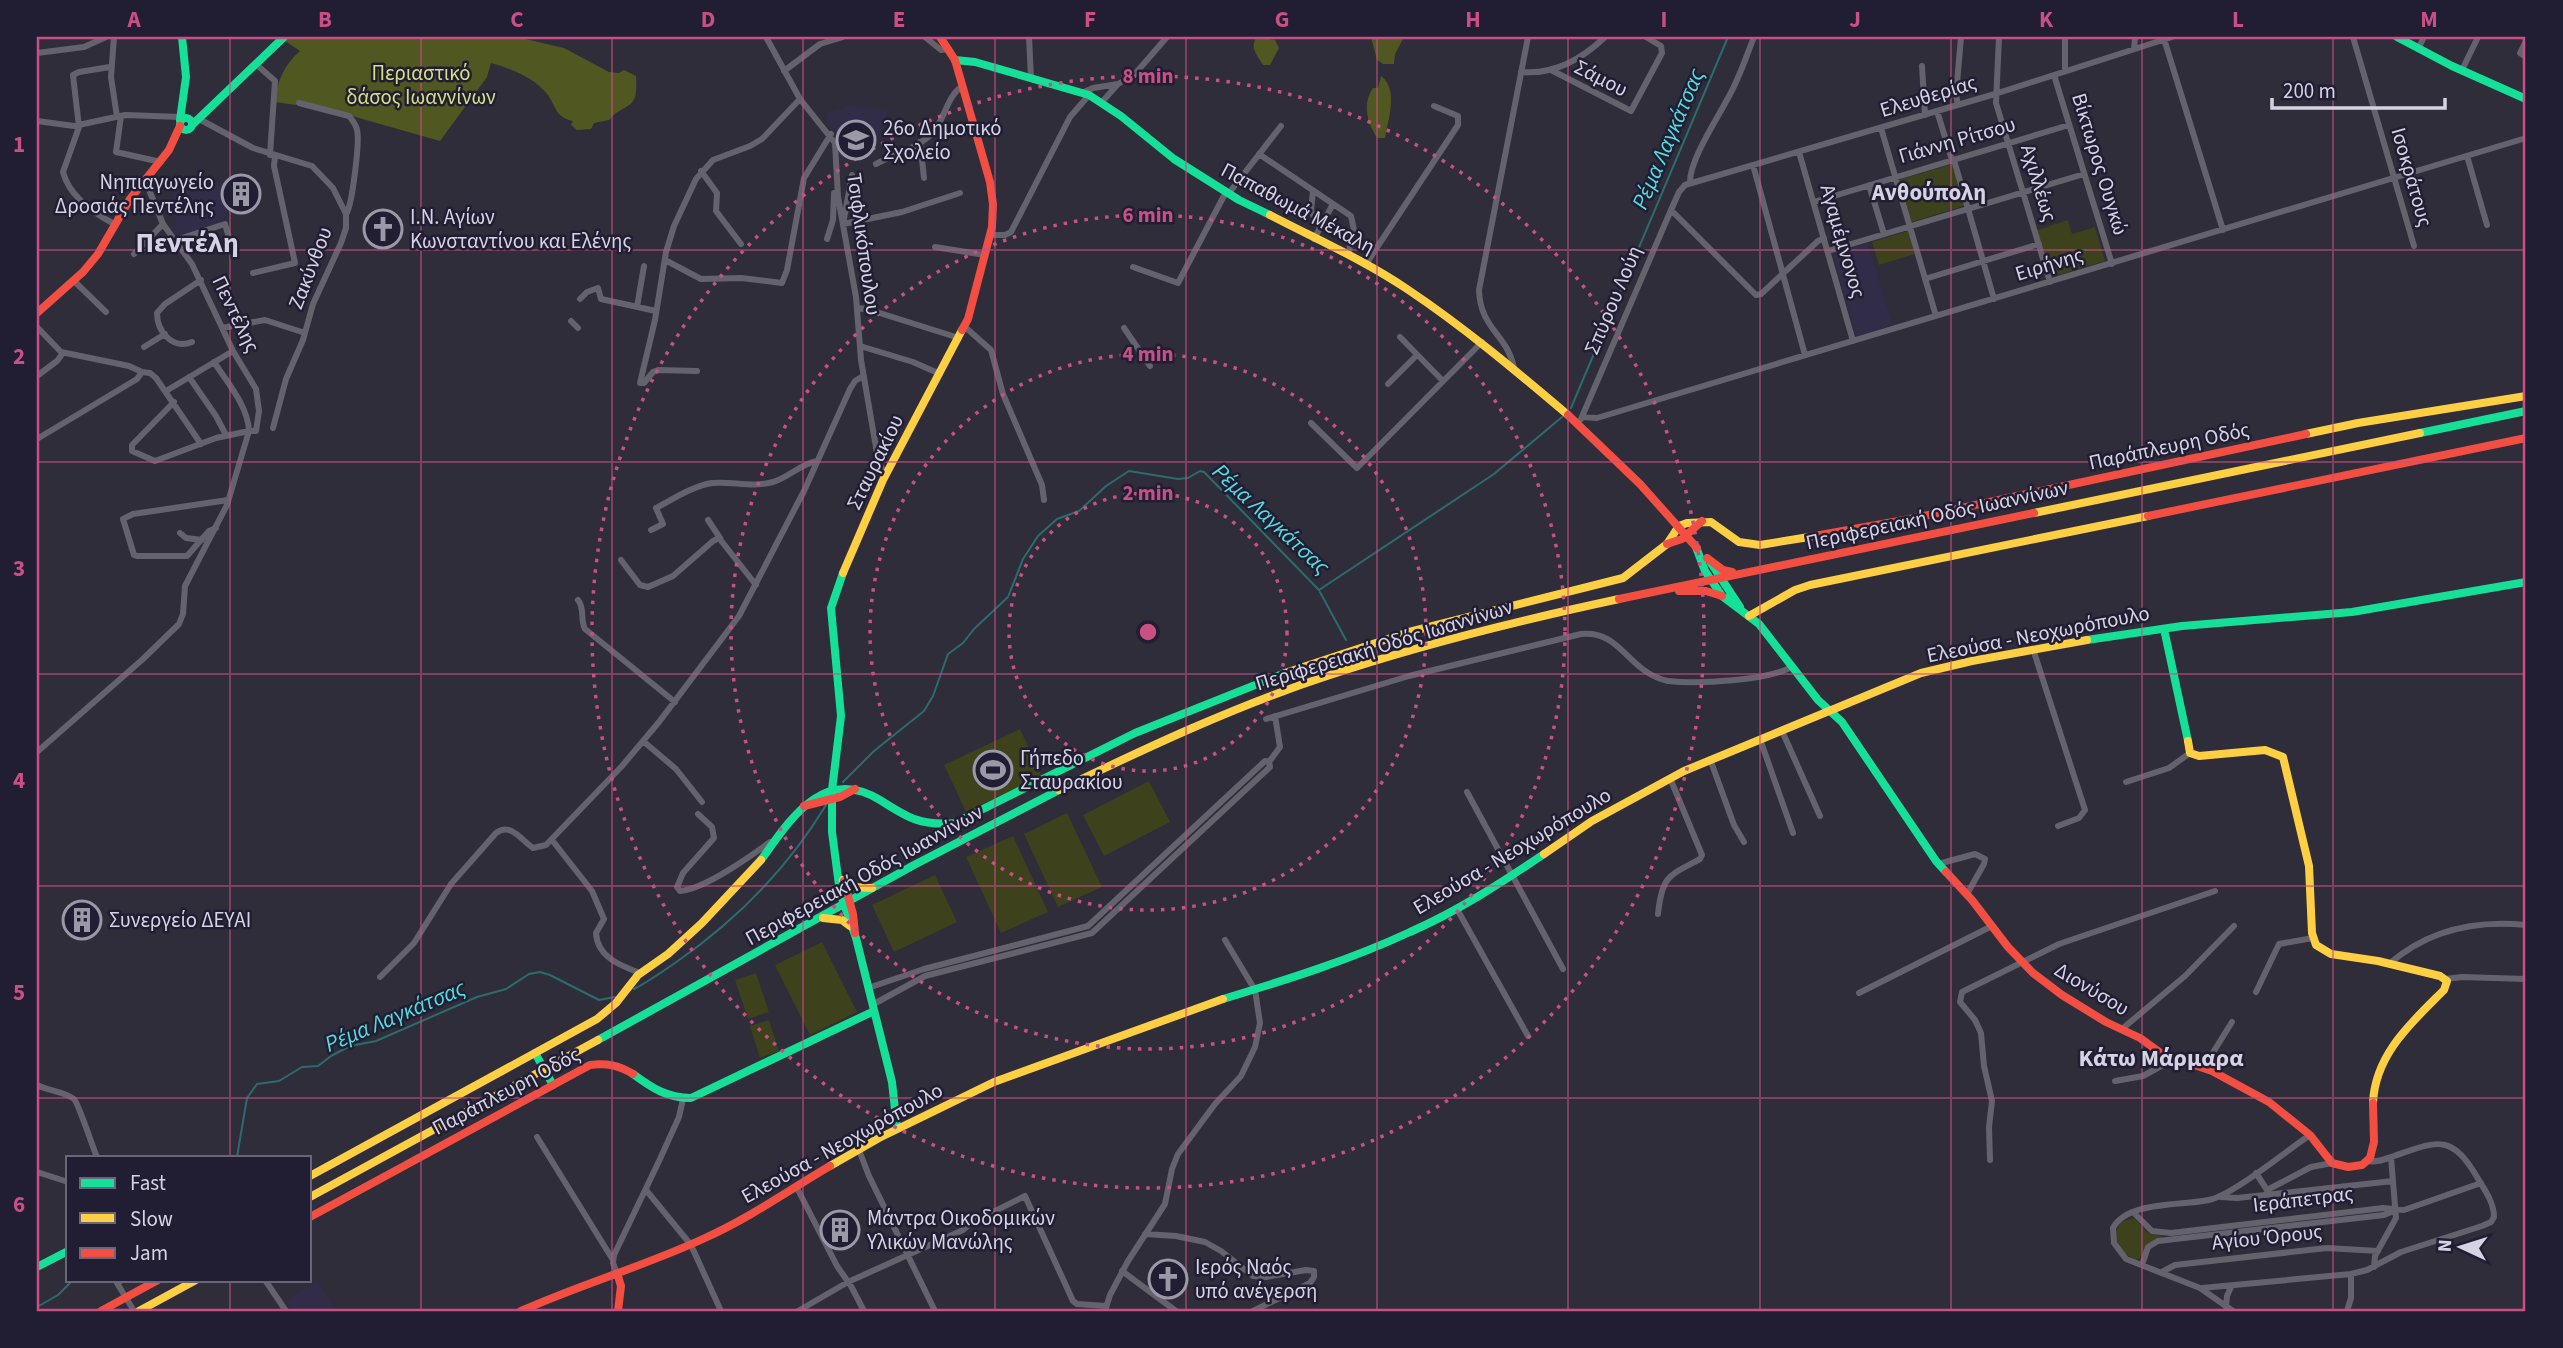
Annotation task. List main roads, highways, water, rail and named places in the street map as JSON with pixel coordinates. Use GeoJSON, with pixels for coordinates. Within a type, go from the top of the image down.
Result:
{"type":"FeatureCollection","features":[{"type":"Feature","properties":{"kind":"main road"},"geometry":{"type":"LineString","coordinates":[[182,37],[186,120]]}},
{"type":"Feature","properties":{"kind":"main road"},"geometry":{"type":"LineString","coordinates":[[37,313],[98,254],[130,200],[161,162],[186,120],[257,65],[284,37]]}},
{"type":"Feature","properties":{"kind":"main road","name":"Σταυρακίου"},"geometry":{"type":"LineString","coordinates":[[838,866],[832,832],[832,795],[841,716],[832,602],[887,473],[965,327],[990,235],[993,211],[992,193],[963,86],[955,60],[940,37]]}},
{"type":"Feature","properties":{"kind":"main road"},"geometry":{"type":"LineString","coordinates":[[2397,37],[2462,70],[2525,96]]}},
{"type":"Feature","properties":{"kind":"main road","name":"Παπαθωμά Μέκαλη"},"geometry":{"type":"LineString","coordinates":[[955,60],[975,62],[1087,94],[1102,102],[1174,159],[1228,193],[1366,264],[1407,289],[1482,342],[1580,420],[1696,547]]}},
{"type":"Feature","properties":{"kind":"main road","name":"Παράπλευρη Οδός"},"geometry":{"type":"LineString","coordinates":[[1667,544],[1687,536],[1702,521],[1714,523],[1744,544],[1760,545],[1910,519],[2371,420],[2526,396]]}},
{"type":"Feature","properties":{"kind":"main road","name":"Περιφερειακή Οδός Ιωαννίνων"},"geometry":{"type":"LineString","coordinates":[[312,1196],[820,919],[872,888],[1093,773],[1175,735],[1327,676],[1468,634],[1663,589],[2526,411]]}},
{"type":"Feature","properties":{"kind":"main road"},"geometry":{"type":"LineString","coordinates":[[1749,616],[1795,590],[1810,585],[2526,438]]}},
{"type":"Feature","properties":{"kind":"main road"},"geometry":{"type":"LineString","coordinates":[[1679,526],[1702,521]]}},
{"type":"Feature","properties":{"kind":"main road","name":"Παράπλευρη Οδός"},"geometry":{"type":"LineString","coordinates":[[312,1175],[597,1019],[617,1002],[640,973],[679,945],[752,872],[804,806],[815,797],[855,789],[875,796],[903,817],[916,823],[955,823],[1135,733],[1235,692],[1399,634],[1617,580],[1634,572],[1667,544],[1679,526]]}},
{"type":"Feature","properties":{"kind":"main road"},"geometry":{"type":"LineString","coordinates":[[1696,547],[1723,570],[1746,572]]}},
{"type":"Feature","properties":{"kind":"main road"},"geometry":{"type":"LineString","coordinates":[[1696,547],[1715,578],[1740,607]]}},
{"type":"Feature","properties":{"kind":"main road"},"geometry":{"type":"LineString","coordinates":[[1707,558],[1722,596]]}},
{"type":"Feature","properties":{"kind":"main road","name":"Ελεούσα - Νεοχωρόπουλο"},"geometry":{"type":"LineString","coordinates":[[521,1311],[581,1285],[691,1245],[897,1128],[1032,1066],[1398,938],[1457,909],[1513,875],[1582,827],[1670,778],[1710,759],[1929,671],[2033,649],[2164,629],[2352,612],[2526,582]]}},
{"type":"Feature","properties":{"kind":"main road"},"geometry":{"type":"LineString","coordinates":[[1663,589],[1706,592],[1722,596],[1740,607]]}},
{"type":"Feature","properties":{"kind":"main road"},"geometry":{"type":"LineString","coordinates":[[1759,624],[1773,602]]}},
{"type":"Feature","properties":{"kind":"main road","name":"Διονύσου"},"geometry":{"type":"LineString","coordinates":[[1740,607],[1759,624],[1818,700],[1847,728],[1938,864],[2022,962],[2058,992],[2174,1059],[2204,1068],[2269,1102],[2310,1135],[2332,1163],[2351,1167],[2368,1161],[2374,1146],[2374,1098],[2380,1070],[2396,1040],[2444,990],[2447,985],[2445,979],[2389,964],[2331,954],[2319,948],[2313,938],[2309,866],[2283,757],[2266,750],[2199,756],[2190,752],[2164,629]]}},
{"type":"Feature","properties":{"kind":"main road"},"geometry":{"type":"LineString","coordinates":[[838,866],[844,880],[850,926],[856,938]]}},
{"type":"Feature","properties":{"kind":"main road"},"geometry":{"type":"LineString","coordinates":[[838,866],[892,1082],[897,1128]]}},
{"type":"Feature","properties":{"kind":"main road"},"geometry":{"type":"LineString","coordinates":[[844,880],[854,887],[872,888]]}},
{"type":"Feature","properties":{"kind":"main road"},"geometry":{"type":"LineString","coordinates":[[820,919],[837,919],[850,926]]}},
{"type":"Feature","properties":{"kind":"main road","name":"Παράπλευρη Οδός"},"geometry":{"type":"LineString","coordinates":[[312,1216],[587,1066],[605,1062],[620,1066],[662,1096],[683,1099],[699,1096],[873,1008]]}},
{"type":"Feature","properties":{"kind":"main road"},"geometry":{"type":"LineString","coordinates":[[535,1053],[553,1085]]}},
{"type":"Feature","properties":{"kind":"main road"},"geometry":{"type":"LineString","coordinates":[[37,1267],[66,1252]]}},
{"type":"Feature","properties":{"kind":"main road"},"geometry":{"type":"LineString","coordinates":[[617,1273],[621,1286],[618,1311]]}},
{"type":"Feature","properties":{"kind":"main road"},"geometry":{"type":"LineString","coordinates":[[101,1311],[154,1282]]}},
{"type":"Feature","properties":{"kind":"main road"},"geometry":{"type":"LineString","coordinates":[[137,1311],[192,1282]]}},
{"type":"Feature","properties":{"kind":"waterway","name":"Ρέμα Λαγκάτσας"},"geometry":{"type":"LineString","coordinates":[[1571,408],[1728,37]]}},
{"type":"Feature","properties":{"kind":"waterway","name":"Ρέμα Λαγκάτσας"},"geometry":{"type":"LineString","coordinates":[[843,782],[874,751],[924,711],[933,696],[948,654],[963,643],[1008,597],[1023,559],[1038,536],[1057,519],[1079,511],[1106,486],[1129,471],[1178,479],[1204,472],[1319,590],[1494,474],[1562,417]]}},
{"type":"Feature","properties":{"kind":"waterway"},"geometry":{"type":"LineString","coordinates":[[1320,592],[1346,640]]}},
{"type":"Feature","properties":{"kind":"waterway","name":"Ρέμα Λαγκάτσας"},"geometry":{"type":"LineString","coordinates":[[634,989],[697,947],[739,912],[795,850],[826,805]]}},
{"type":"Feature","properties":{"kind":"waterway","name":"Ρέμα Λαγκάτσας"},"geometry":{"type":"LineString","coordinates":[[237,1156],[247,1098],[257,1084],[279,1081],[302,1067],[318,1066],[350,1046],[376,1041],[477,997],[506,989],[529,974],[540,972],[550,975],[599,1000],[615,997]]}},
{"type":"Feature","properties":{"kind":"waterway","name":"Ρέμα Λαγκάτσας"},"geometry":{"type":"LineString","coordinates":[[37,1307],[58,1295],[71,1282]]}},
{"type":"Feature","properties":{"kind":"place","name":"26ο Δημοτικό Σχολείο"},"geometry":{"type":"Point","coordinates":[856,140]}},
{"type":"Feature","properties":{"kind":"place","name":"Νηπιαγωγείο Δροσιάς Πεντέλης"},"geometry":{"type":"Point","coordinates":[241,194]}},
{"type":"Feature","properties":{"kind":"place","name":"Ι.Ν. Αγίων Κωνσταντίνου και Ελένης"},"geometry":{"type":"Point","coordinates":[383,229]}},
{"type":"Feature","properties":{"kind":"place","name":"Γήπεδο Σταυρακίου"},"geometry":{"type":"Point","coordinates":[993,770]}},
{"type":"Feature","properties":{"kind":"place","name":"Συνεργείο ΔΕΥΑΙ"},"geometry":{"type":"Point","coordinates":[82,920]}},
{"type":"Feature","properties":{"kind":"place","name":"Μάντρα Οικοδομικών Υλικών Μανώλης"},"geometry":{"type":"Point","coordinates":[840,1230]}},
{"type":"Feature","properties":{"kind":"place","name":"Ιερός Ναός υπό ανέγερση"},"geometry":{"type":"Point","coordinates":[1168,1279]}},
{"type":"Feature","properties":{"kind":"district","name":"Ανθούπολη"},"geometry":{"type":"Point","coordinates":[1929,192]}},
{"type":"Feature","properties":{"kind":"district","name":"Πεντέλη"},"geometry":{"type":"Point","coordinates":[187,243]}},
{"type":"Feature","properties":{"kind":"district","name":"Κάτω Μάρμαρα"},"geometry":{"type":"Point","coordinates":[2161,1058]}},
{"type":"Feature","properties":{"kind":"park label","name":"Περιαστικό δάσος Ιωαννίνων"},"geometry":{"type":"Point","coordinates":[421,85]}}]}
